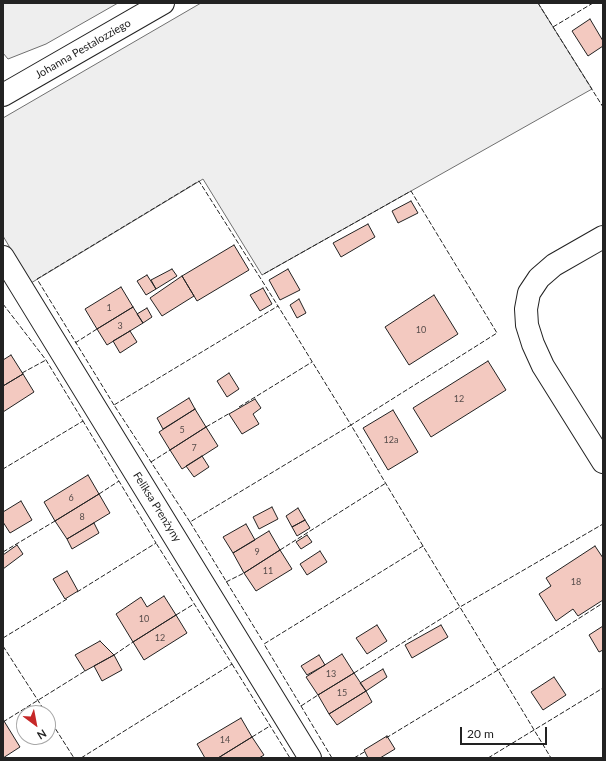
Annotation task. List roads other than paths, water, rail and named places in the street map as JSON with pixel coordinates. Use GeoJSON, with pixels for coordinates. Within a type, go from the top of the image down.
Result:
{"type":"FeatureCollection","features":[{"type":"Feature","properties":{"kind":"street","name":"Johanna Pestalozziego"},"geometry":{"type":"LineString","coordinates":[[3,95],[163,3]]}},
{"type":"Feature","properties":{"kind":"street"},"geometry":{"type":"LineString","coordinates":[[603,237],[554,265],[539,278],[529,293],[526,309],[527,325],[533,344],[543,366],[603,462]]}},
{"type":"Feature","properties":{"kind":"street","name":"Feliksa Prenżyny"},"geometry":{"type":"LineString","coordinates":[[3,257],[310,758]]}}]}
